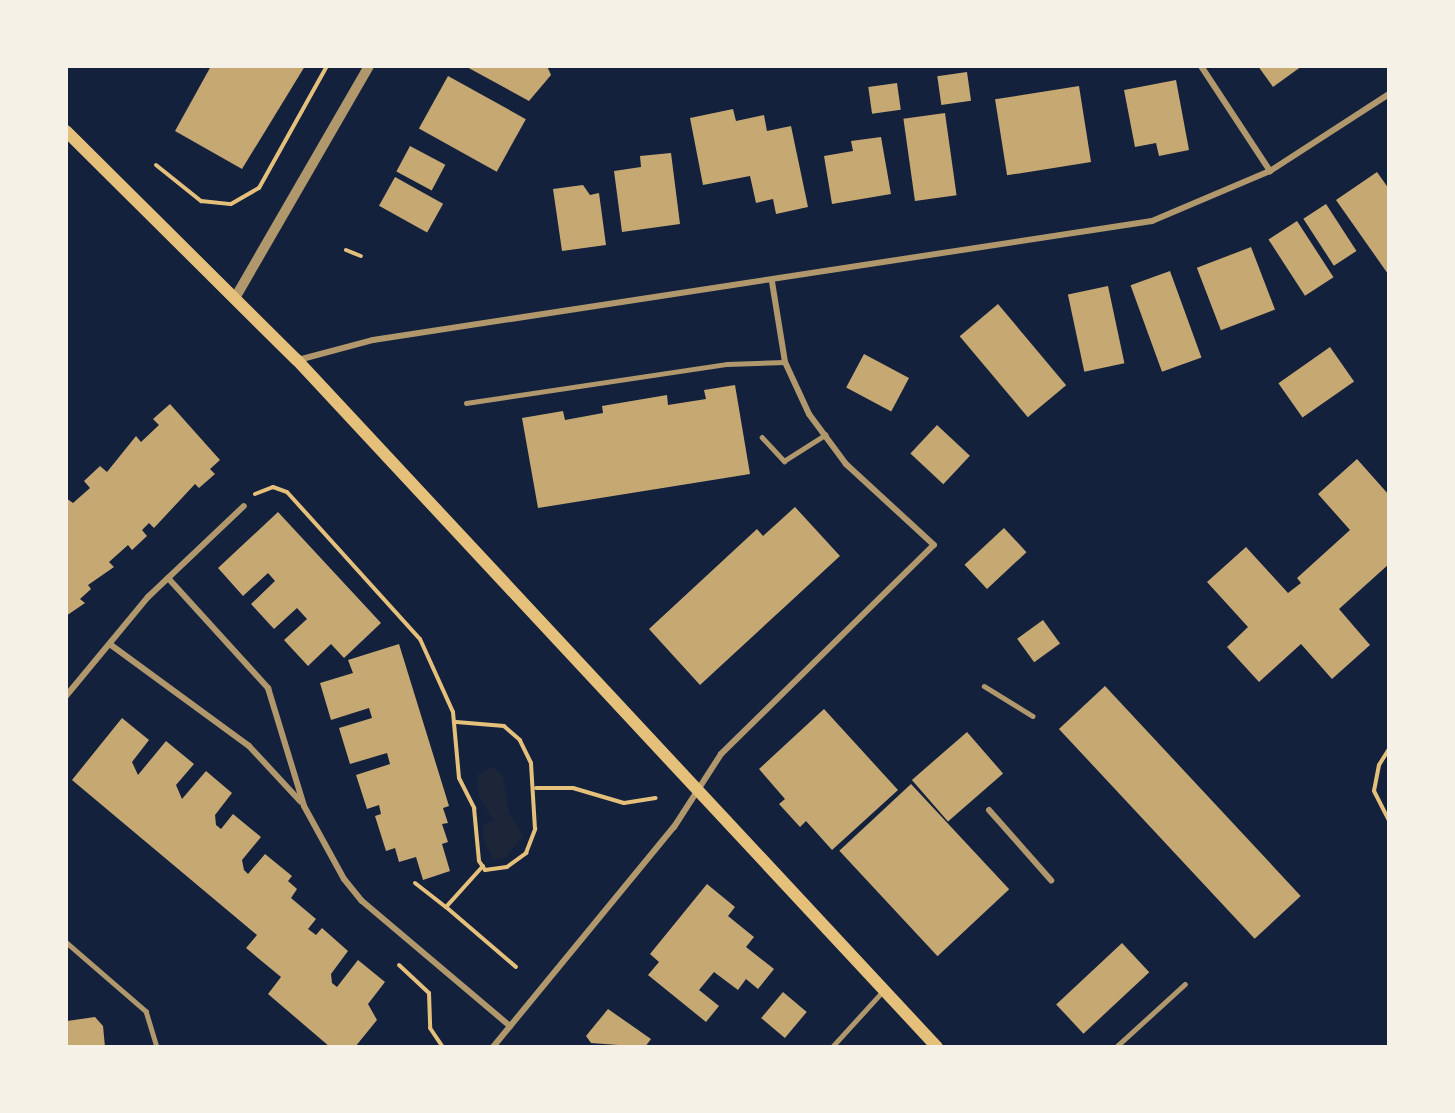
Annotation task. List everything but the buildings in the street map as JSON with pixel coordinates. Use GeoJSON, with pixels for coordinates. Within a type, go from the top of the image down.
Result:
{"type":"FeatureCollection","features":[{"type":"Feature","properties":{"kind":"main road"},"geometry":{"type":"LineString","coordinates":[[66,131],[297,360],[937,1047]]}},
{"type":"Feature","properties":{"kind":"street"},"geometry":{"type":"LineString","coordinates":[[235,298],[369,66]]}},
{"type":"Feature","properties":{"kind":"street"},"geometry":{"type":"LineString","coordinates":[[1201,66],[1270,171]]}},
{"type":"Feature","properties":{"kind":"street"},"geometry":{"type":"LineString","coordinates":[[297,360],[373,340],[772,282],[1152,221],[1270,171],[1389,94]]}},
{"type":"Feature","properties":{"kind":"street"},"geometry":{"type":"LineString","coordinates":[[493,1047],[674,827],[721,754],[934,545],[846,464],[825,435],[785,362],[772,282]]}},
{"type":"Feature","properties":{"kind":"street"},"geometry":{"type":"LineString","coordinates":[[66,696],[168,578],[244,506]]}},
{"type":"Feature","properties":{"kind":"street"},"geometry":{"type":"LineString","coordinates":[[168,578],[268,688],[304,806],[329,856],[362,900],[510,1026]]}},
{"type":"Feature","properties":{"kind":"street"},"geometry":{"type":"LineString","coordinates":[[111,645],[249,746],[279,772],[304,806]]}},
{"type":"Feature","properties":{"kind":"street"},"geometry":{"type":"LineString","coordinates":[[989,810],[1051,880]]}},
{"type":"Feature","properties":{"kind":"lane"},"geometry":{"type":"LineString","coordinates":[[466,403],[727,364],[785,362]]}},
{"type":"Feature","properties":{"kind":"lane"},"geometry":{"type":"LineString","coordinates":[[762,437],[784,461],[825,435]]}},
{"type":"Feature","properties":{"kind":"lane"},"geometry":{"type":"LineString","coordinates":[[984,686],[1033,716]]}},
{"type":"Feature","properties":{"kind":"lane"},"geometry":{"type":"LineString","coordinates":[[66,942],[146,1011],[157,1047]]}},
{"type":"Feature","properties":{"kind":"lane"},"geometry":{"type":"LineString","coordinates":[[1116,1047],[1185,984]]}},
{"type":"Feature","properties":{"kind":"lane"},"geometry":{"type":"LineString","coordinates":[[832,1047],[884,990]]}},
{"type":"Feature","properties":{"kind":"path"},"geometry":{"type":"LineString","coordinates":[[156,165],[201,201],[231,204],[259,188],[327,66]]}},
{"type":"Feature","properties":{"kind":"path"},"geometry":{"type":"LineString","coordinates":[[346,250],[361,256]]}},
{"type":"Feature","properties":{"kind":"path"},"geometry":{"type":"LineString","coordinates":[[244,506],[261,490],[273,487],[286,492],[420,639],[453,712],[459,777],[474,808],[476,852],[483,866]]}},
{"type":"Feature","properties":{"kind":"path"},"geometry":{"type":"LineString","coordinates":[[456,722],[484,721],[512,732],[531,763],[536,788],[535,829],[526,852],[507,867],[483,866]]}},
{"type":"Feature","properties":{"kind":"path"},"geometry":{"type":"LineString","coordinates":[[1389,749],[1379,765],[1374,791],[1389,821]]}},
{"type":"Feature","properties":{"kind":"path"},"geometry":{"type":"LineString","coordinates":[[536,788],[573,788],[624,803],[656,798]]}},
{"type":"Feature","properties":{"kind":"path"},"geometry":{"type":"LineString","coordinates":[[446,907],[483,866]]}},
{"type":"Feature","properties":{"kind":"path"},"geometry":{"type":"LineString","coordinates":[[415,883],[516,967]]}},
{"type":"Feature","properties":{"kind":"path"},"geometry":{"type":"LineString","coordinates":[[399,965],[429,993],[430,1028],[443,1047]]}},
{"type":"Feature","properties":{"kind":"shaded area"},"geometry":{"type":"Polygon","coordinates":[[[493,767],[503,776],[509,813],[523,836],[504,859],[493,859],[483,840],[483,826],[493,820],[479,797],[477,775],[493,767]]]}}]}
